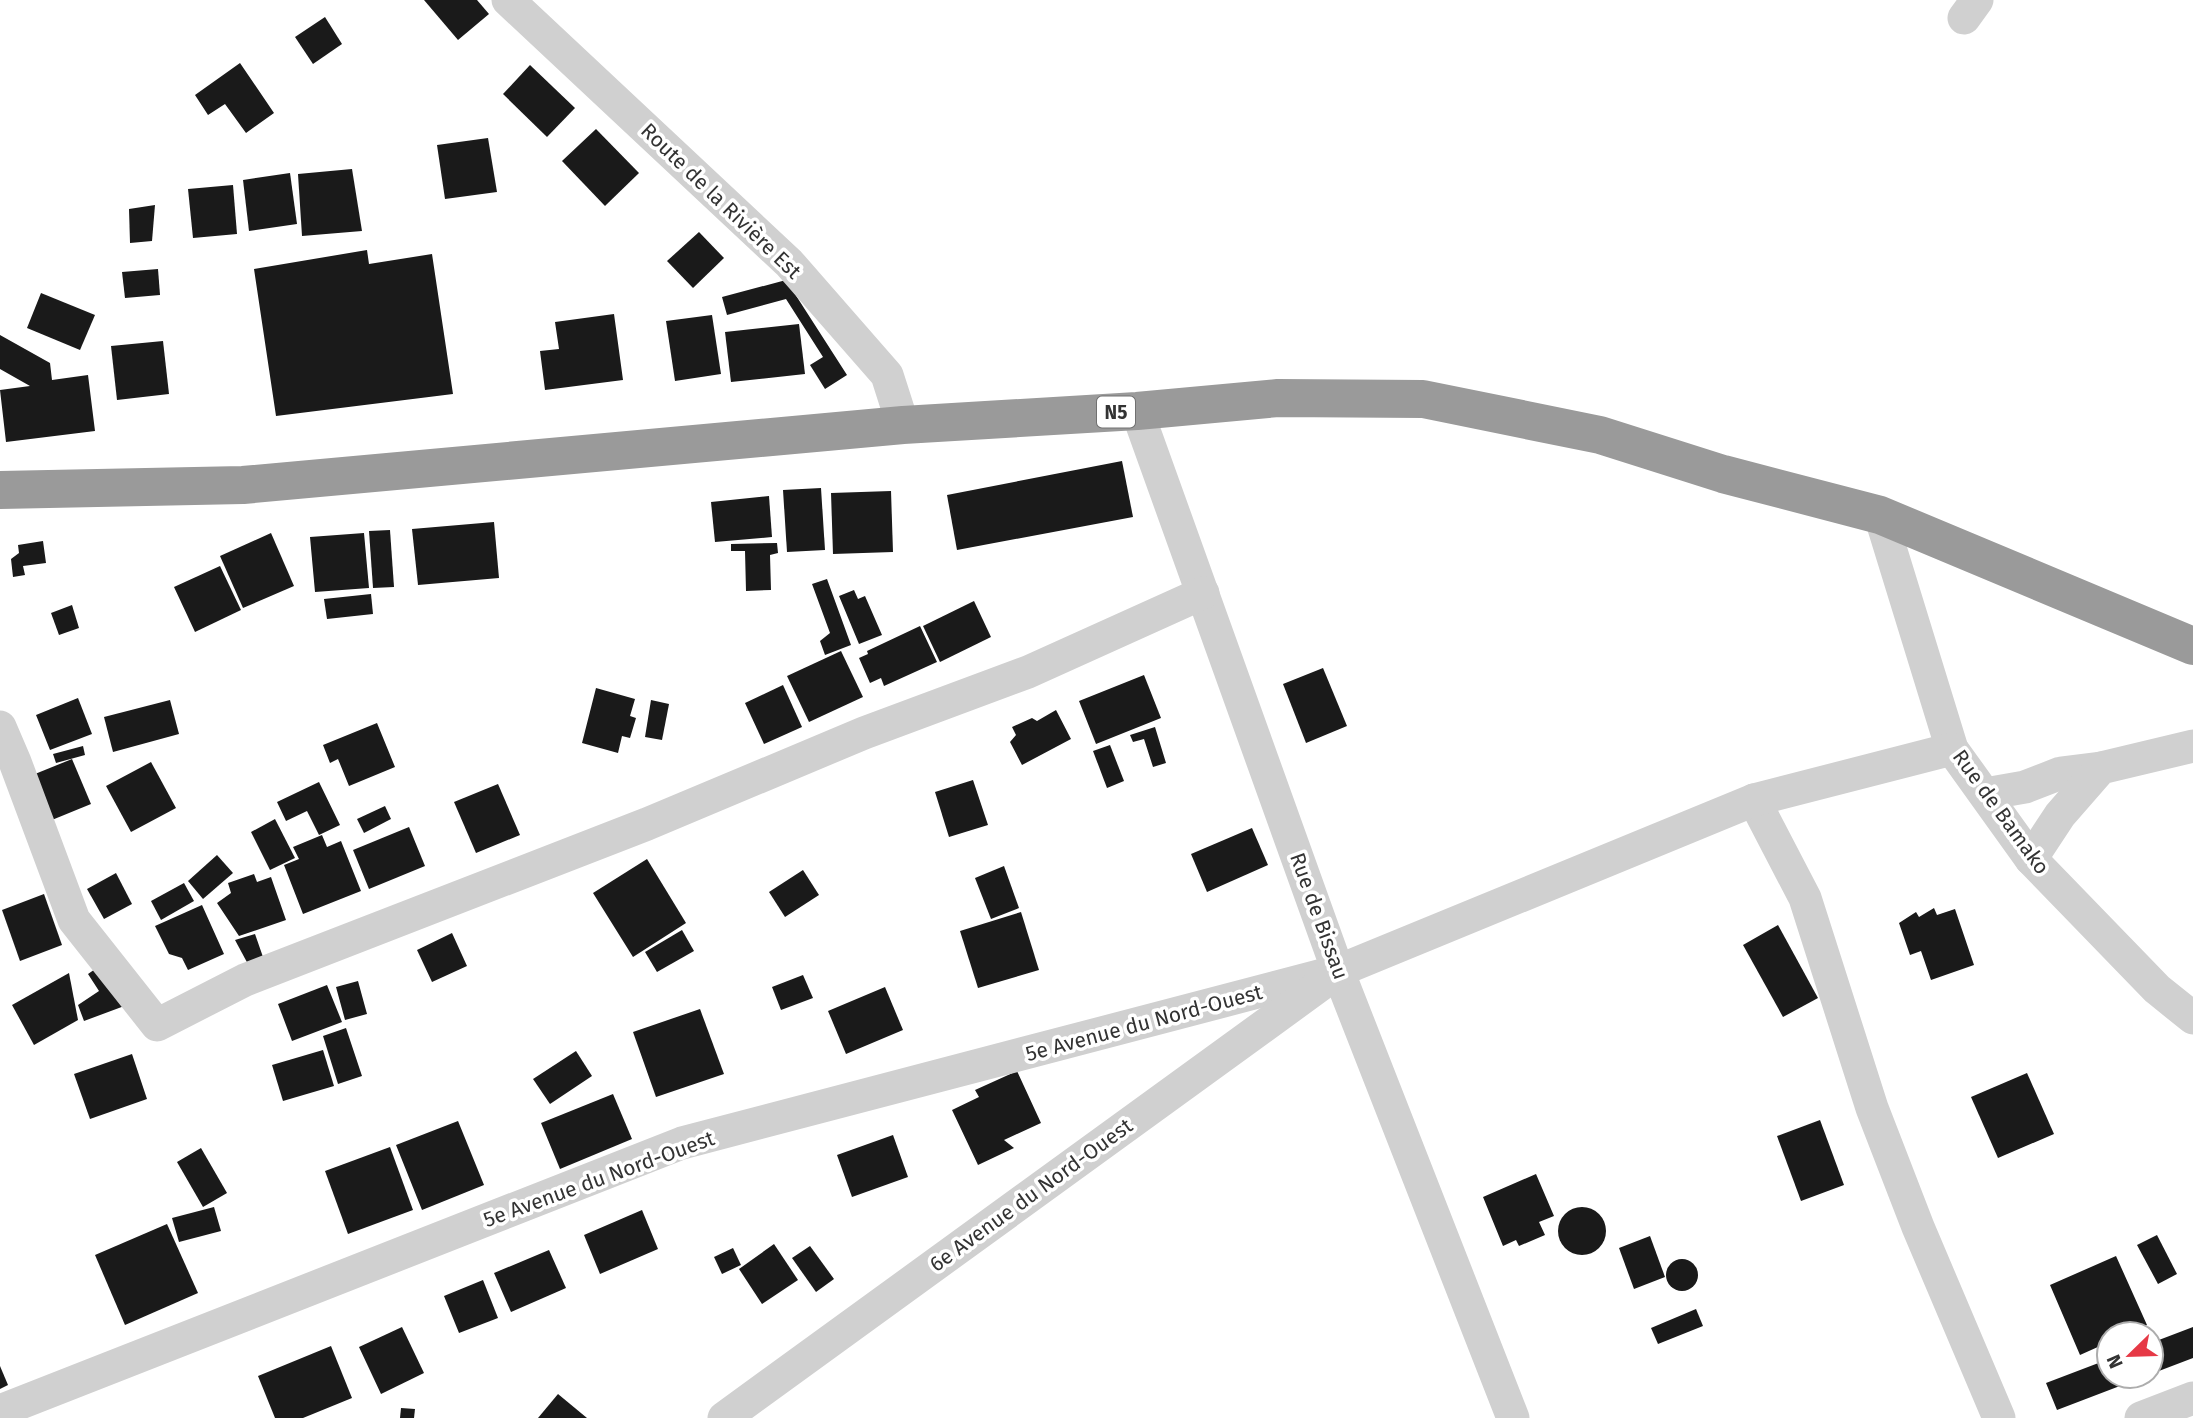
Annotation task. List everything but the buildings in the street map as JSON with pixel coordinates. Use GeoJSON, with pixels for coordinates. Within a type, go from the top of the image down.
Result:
{"type":"FeatureCollection","features":[{"type":"Feature","properties":{"kind":"highway","name":"N5"},"geometry":{"type":"LineString","coordinates":[[0,489],[243,485],[903,425],[1137,411],[1278,398],[1423,400],[1600,435],[1723,474],[1880,515],[2193,646]]}},
{"type":"Feature","properties":{"kind":"street","name":"Route de la Rivière Est"},"geometry":{"type":"LineString","coordinates":[[524,5],[789,263],[887,375],[903,425]]}},
{"type":"Feature","properties":{"kind":"street","name":"Rue de Bissau"},"geometry":{"type":"LineString","coordinates":[[1137,411],[1338,971],[1513,1418]]}},
{"type":"Feature","properties":{"kind":"street","name":"Rue de Bamako"},"geometry":{"type":"LineString","coordinates":[[1880,515],[1952,749],[2031,859],[2157,989],[2193,1018]]}},
{"type":"Feature","properties":{"kind":"street"},"geometry":{"type":"LineString","coordinates":[[0,727],[75,920],[157,1025],[245,980],[647,824],[864,733],[1028,672],[1203,593]]}},
{"type":"Feature","properties":{"kind":"street"},"geometry":{"type":"LineString","coordinates":[[1985,794],[2025,787],[2061,774],[2101,768],[2193,746]]}},
{"type":"Feature","properties":{"kind":"street"},"geometry":{"type":"LineString","coordinates":[[1338,971],[1754,800],[1952,749]]}},
{"type":"Feature","properties":{"kind":"street"},"geometry":{"type":"LineString","coordinates":[[2031,859],[2060,815],[2101,768]]}},
{"type":"Feature","properties":{"kind":"street"},"geometry":{"type":"LineString","coordinates":[[1754,800],[1805,898],[1872,1108],[1918,1227],[1999,1418]]}},
{"type":"Feature","properties":{"kind":"street","name":"5e Avenue du Nord-Ouest"},"geometry":{"type":"LineString","coordinates":[[0,1411],[682,1143],[1338,971]]}},
{"type":"Feature","properties":{"kind":"street","name":"6e Avenue du Nord-Ouest"},"geometry":{"type":"LineString","coordinates":[[724,1418],[1338,971]]}},
{"type":"Feature","properties":{"kind":"street"},"geometry":{"type":"LineString","coordinates":[[2141,1418],[2193,1398]]}}]}
